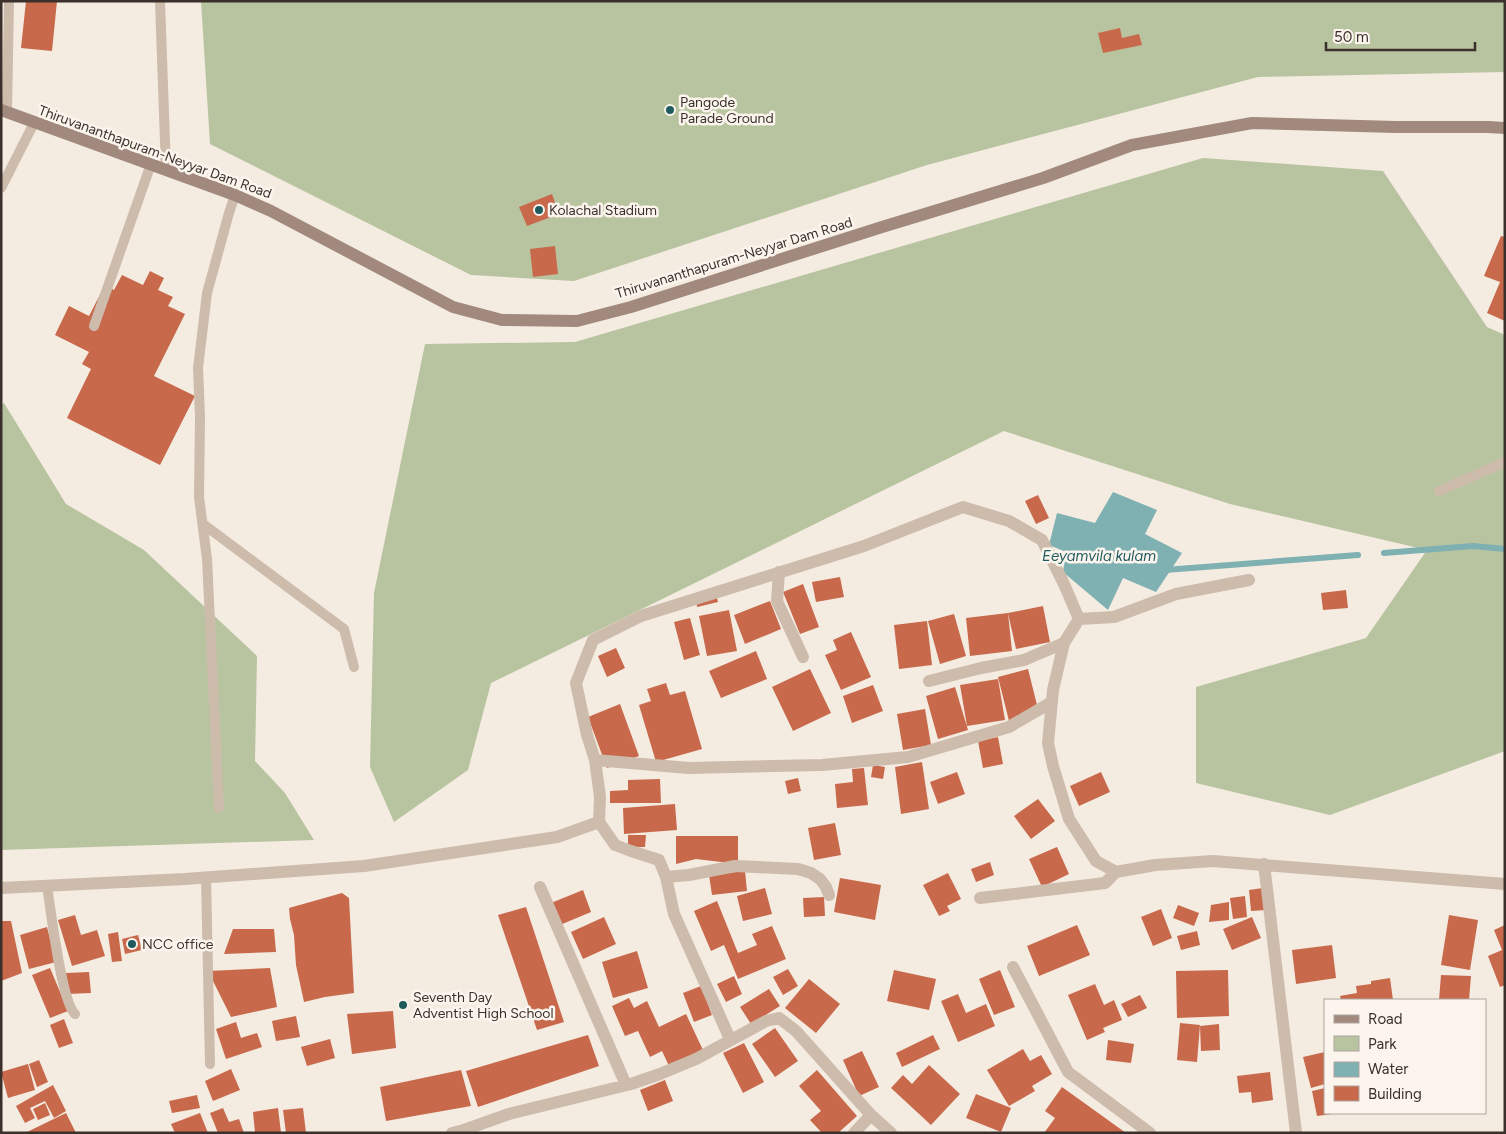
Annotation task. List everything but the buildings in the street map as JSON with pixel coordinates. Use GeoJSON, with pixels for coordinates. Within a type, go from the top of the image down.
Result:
{"type":"FeatureCollection","features":[{"type":"Feature","properties":{"kind":"main road","name":"Thiruvananthapuram-Neyyar Dam Road"},"geometry":{"type":"LineString","coordinates":[[4,111],[235,195],[270,211],[453,307],[502,320],[576,321],[631,307],[1043,178],[1132,145],[1252,123],[1505,128]]}},
{"type":"Feature","properties":{"kind":"street"},"geometry":{"type":"LineString","coordinates":[[730,1039],[674,914],[666,877],[659,860],[615,844],[599,822],[600,798],[595,760],[587,735],[576,683],[594,640],[641,616],[864,546],[963,507],[1009,521],[1042,540],[1079,619]]}},
{"type":"Feature","properties":{"kind":"street"},"geometry":{"type":"LineString","coordinates":[[778,572],[776,601],[802,657]]}},
{"type":"Feature","properties":{"kind":"street"},"geometry":{"type":"LineString","coordinates":[[1079,619],[1114,617],[1176,594],[1249,580]]}},
{"type":"Feature","properties":{"kind":"street"},"geometry":{"type":"LineString","coordinates":[[1079,619],[1064,643],[1052,690],[1048,743],[1069,820],[1096,862],[1116,872]]}},
{"type":"Feature","properties":{"kind":"street"},"geometry":{"type":"LineString","coordinates":[[929,681],[1024,660],[1064,643]]}},
{"type":"Feature","properties":{"kind":"street"},"geometry":{"type":"LineString","coordinates":[[595,760],[688,768],[822,765],[908,757],[1009,727],[1052,702]]}},
{"type":"Feature","properties":{"kind":"street"},"geometry":{"type":"LineString","coordinates":[[1,888],[206,878],[373,864],[557,837],[599,822]]}},
{"type":"Feature","properties":{"kind":"street"},"geometry":{"type":"LineString","coordinates":[[980,898],[1105,883],[1116,872],[1155,865],[1213,861],[1505,884]]}},
{"type":"Feature","properties":{"kind":"street"},"geometry":{"type":"LineString","coordinates":[[1264,864],[1296,1133]]}},
{"type":"Feature","properties":{"kind":"street"},"geometry":{"type":"LineString","coordinates":[[666,877],[735,866],[798,869],[811,873],[820,879],[829,895]]}},
{"type":"Feature","properties":{"kind":"street"},"geometry":{"type":"LineString","coordinates":[[540,887],[626,1085]]}},
{"type":"Feature","properties":{"kind":"street"},"geometry":{"type":"LineString","coordinates":[[1013,967],[1068,1072],[1150,1133]]}},
{"type":"Feature","properties":{"kind":"street"},"geometry":{"type":"LineString","coordinates":[[460,1132],[509,1114],[626,1085],[660,1074],[696,1059],[766,1020],[779,1018],[796,1031],[871,1115],[891,1133]]}},
{"type":"Feature","properties":{"kind":"street"},"geometry":{"type":"LineString","coordinates":[[854,1133],[871,1115]]}},
{"type":"Feature","properties":{"kind":"lane"},"geometry":{"type":"LineString","coordinates":[[4,111],[9,1]]}},
{"type":"Feature","properties":{"kind":"lane"},"geometry":{"type":"LineString","coordinates":[[160,1],[166,170]]}},
{"type":"Feature","properties":{"kind":"lane"},"geometry":{"type":"LineString","coordinates":[[1,188],[34,123]]}},
{"type":"Feature","properties":{"kind":"lane"},"geometry":{"type":"LineString","coordinates":[[94,326],[151,164]]}},
{"type":"Feature","properties":{"kind":"lane"},"geometry":{"type":"LineString","coordinates":[[219,808],[207,559],[199,497],[200,416],[198,368],[207,293],[235,195]]}},
{"type":"Feature","properties":{"kind":"lane"},"geometry":{"type":"LineString","coordinates":[[1439,491],[1505,462]]}},
{"type":"Feature","properties":{"kind":"lane"},"geometry":{"type":"LineString","coordinates":[[203,524],[344,629],[354,667]]}},
{"type":"Feature","properties":{"kind":"lane"},"geometry":{"type":"LineString","coordinates":[[206,878],[210,1064]]}},
{"type":"Feature","properties":{"kind":"lane"},"geometry":{"type":"LineString","coordinates":[[47,886],[62,977],[70,1010],[75,1014]]}},
{"type":"Feature","properties":{"kind":"green space","name":"Pangode Parade Ground"},"geometry":{"type":"Polygon","coordinates":[[[201,1],[1505,1],[1505,72],[1258,77],[927,165],[574,281],[471,275],[210,144],[201,1]]]}},
{"type":"Feature","properties":{"kind":"green space"},"geometry":{"type":"Polygon","coordinates":[[[1203,158],[1383,171],[1487,327],[1505,335],[1505,751],[1330,815],[1196,783],[1196,687],[1366,638],[1427,550],[1230,504],[1004,431],[491,683],[468,770],[394,822],[370,767],[374,593],[425,344],[575,342],[1203,158]]]}},
{"type":"Feature","properties":{"kind":"green space"},"geometry":{"type":"Polygon","coordinates":[[[4,403],[66,504],[144,550],[257,656],[255,761],[285,793],[314,840],[1,850],[1,405],[4,403]]]}},
{"type":"Feature","properties":{"kind":"water","name":"Eeyamvila kulam"},"geometry":{"type":"Polygon","coordinates":[[[1113,492],[1157,510],[1145,534],[1182,553],[1156,592],[1123,578],[1108,610],[1063,572],[1066,552],[1049,545],[1057,513],[1095,523],[1113,492]]]}},
{"type":"Feature","properties":{"kind":"waterway"},"geometry":{"type":"LineString","coordinates":[[1384,553],[1473,546],[1505,549]]}},
{"type":"Feature","properties":{"kind":"waterway"},"geometry":{"type":"LineString","coordinates":[[1165,570],[1358,555]]}},
{"type":"Feature","properties":{"kind":"place","name":"Pangode Parade Ground"},"geometry":{"type":"Point","coordinates":[670,110]}},
{"type":"Feature","properties":{"kind":"place","name":"Kolachal Stadium"},"geometry":{"type":"Point","coordinates":[539,210]}},
{"type":"Feature","properties":{"kind":"place","name":"NCC office"},"geometry":{"type":"Point","coordinates":[132,944]}},
{"type":"Feature","properties":{"kind":"place","name":"Seventh Day Adventist High School"},"geometry":{"type":"Point","coordinates":[403,1005]}}]}
